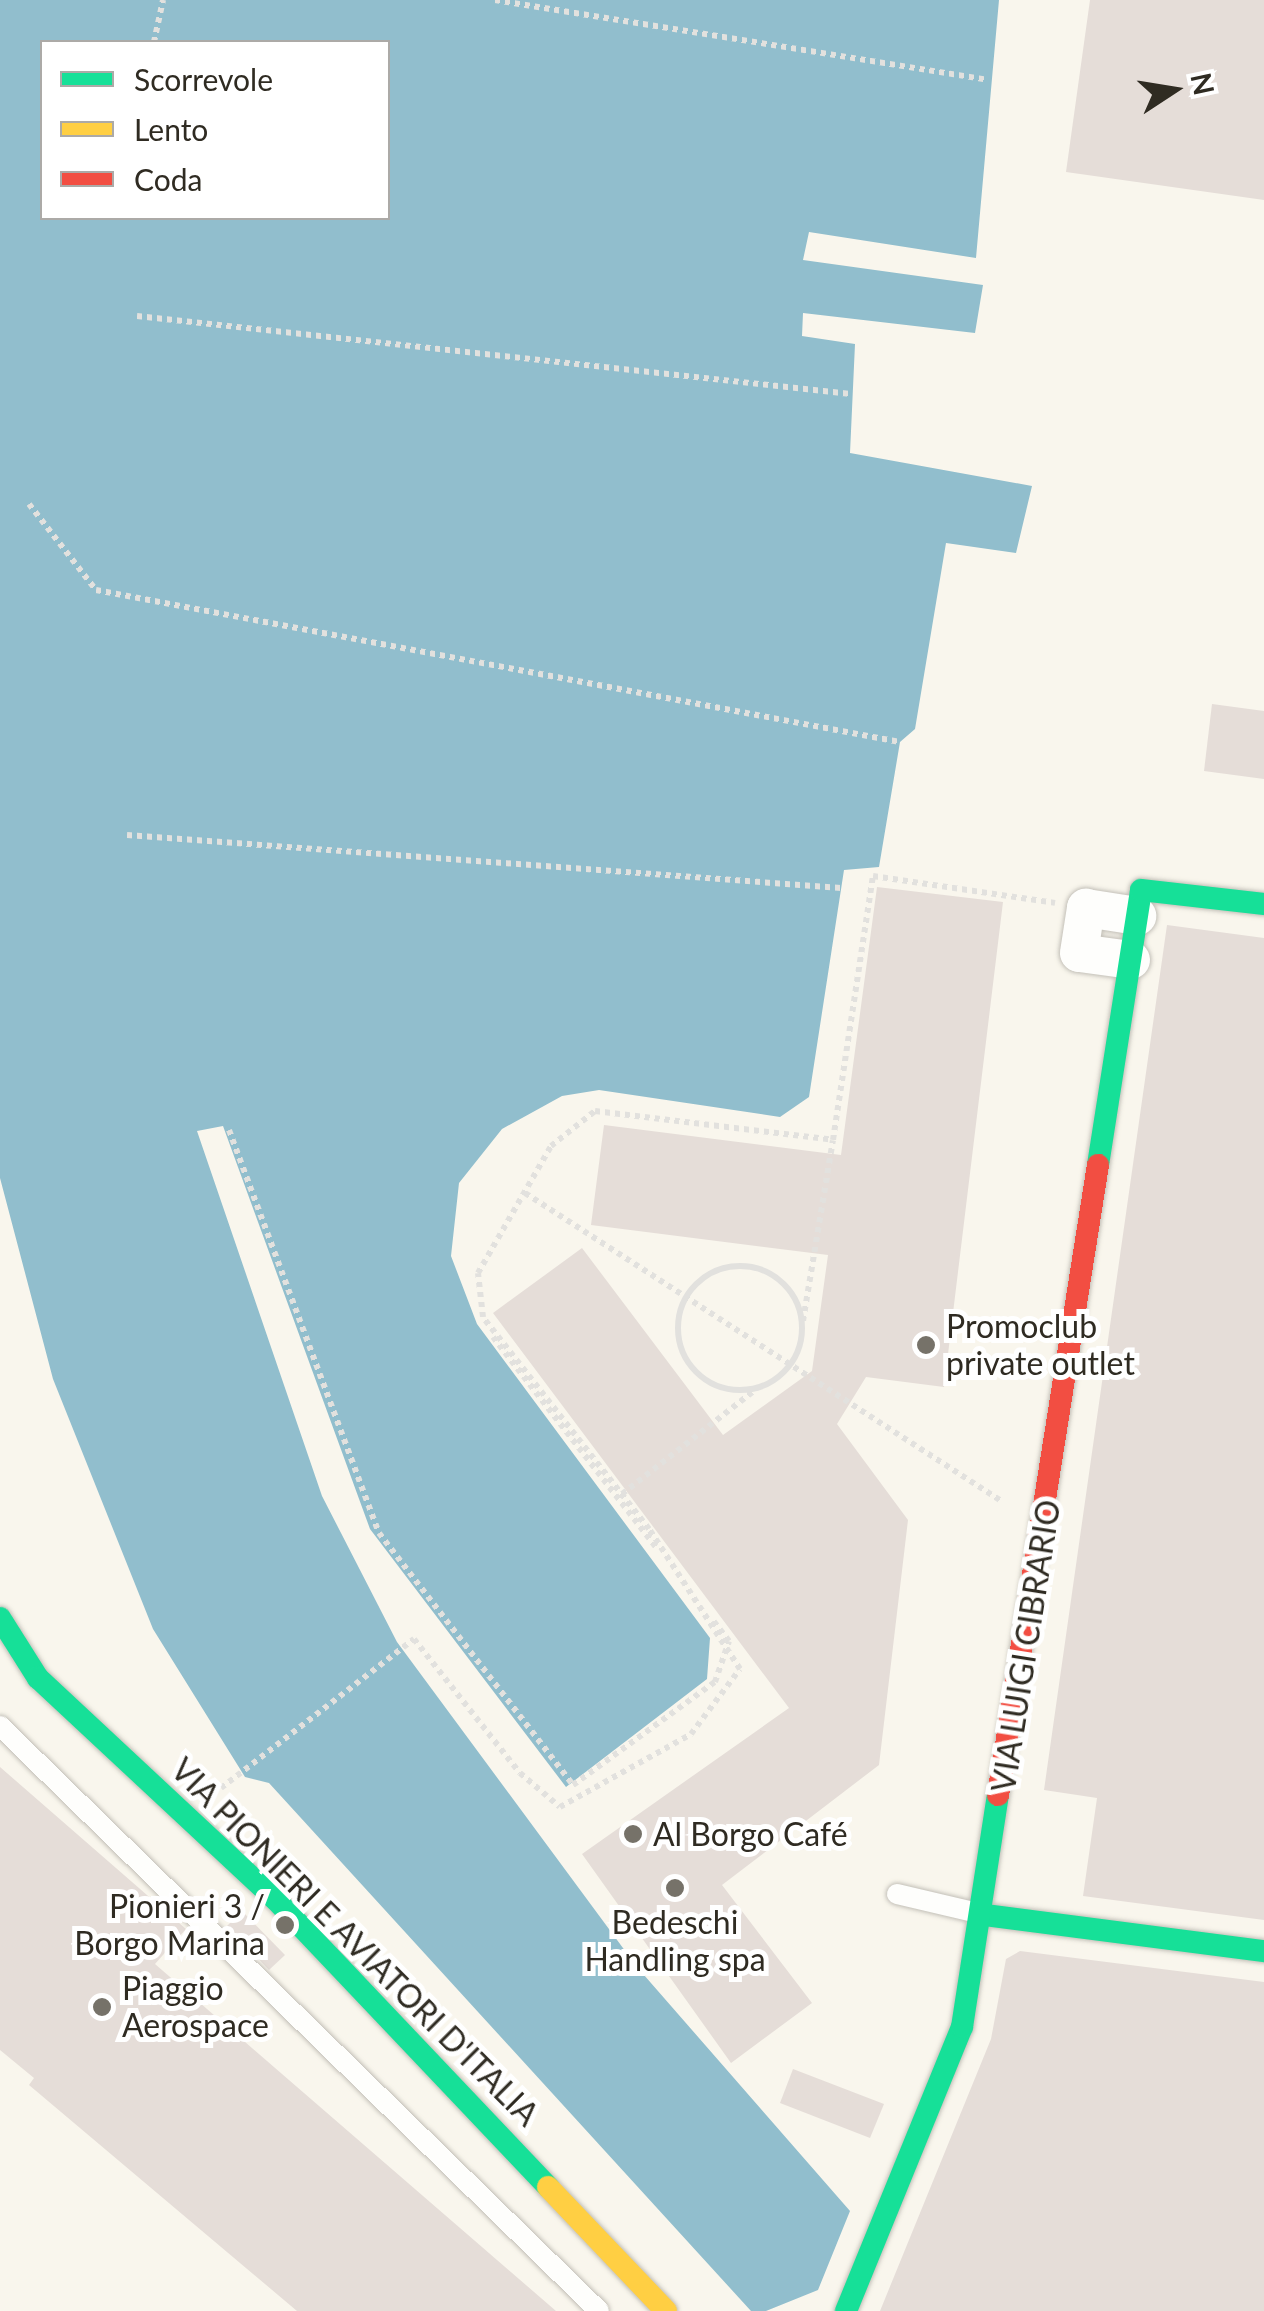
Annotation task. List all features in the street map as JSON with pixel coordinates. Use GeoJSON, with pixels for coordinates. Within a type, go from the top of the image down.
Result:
{"type":"FeatureCollection","features":[{"type":"Feature","properties":{"kind":"street"},"geometry":{"type":"LineString","coordinates":[[1130,960],[1079,952],[1086,908],[1138,916],[1141,890],[1264,904]]}},
{"type":"Feature","properties":{"kind":"street","name":"VIA LUIGI CIBRARIO"},"geometry":{"type":"LineString","coordinates":[[846,2311],[881,2234],[962,2027],[985,1915],[1138,916]]}},
{"type":"Feature","properties":{"kind":"street","name":"VIA PIONIERI E AVIATORI D'ITALIA"},"geometry":{"type":"LineString","coordinates":[[0,1618],[38,1678],[275,1899],[666,2311]]}},
{"type":"Feature","properties":{"kind":"street"},"geometry":{"type":"LineString","coordinates":[[985,1915],[1264,1951]]}},
{"type":"Feature","properties":{"kind":"lane"},"geometry":{"type":"LineString","coordinates":[[0,1726],[599,2311]]}},
{"type":"Feature","properties":{"kind":"lane"},"geometry":{"type":"LineString","coordinates":[[897,1894],[985,1915]]}},
{"type":"Feature","properties":{"kind":"path"},"geometry":{"type":"LineString","coordinates":[[154,40],[162,0]]}},
{"type":"Feature","properties":{"kind":"path"},"geometry":{"type":"LineString","coordinates":[[494,0],[987,80]]}},
{"type":"Feature","properties":{"kind":"path"},"geometry":{"type":"LineString","coordinates":[[137,316],[851,394]]}},
{"type":"Feature","properties":{"kind":"path"},"geometry":{"type":"LineString","coordinates":[[29,504],[96,590],[900,742]]}},
{"type":"Feature","properties":{"kind":"path"},"geometry":{"type":"LineString","coordinates":[[127,834],[841,888]]}},
{"type":"Feature","properties":{"kind":"path"},"geometry":{"type":"LineString","coordinates":[[622,1494],[790,1364],[802,1327],[873,876],[1086,908]]}},
{"type":"Feature","properties":{"kind":"path"},"geometry":{"type":"LineString","coordinates":[[222,1788],[414,1638],[520,1774],[560,1808],[691,1734],[740,1669],[622,1494],[483,1317],[478,1274],[551,1146],[595,1112],[833,1140]]}},
{"type":"Feature","properties":{"kind":"path"},"geometry":{"type":"LineString","coordinates":[[229,1130],[379,1532],[573,1785],[715,1682],[728,1641],[493,1337]]}},
{"type":"Feature","properties":{"kind":"path"},"geometry":{"type":"LineString","coordinates":[[525,1194],[1044,1528]]}},
{"type":"Feature","properties":{"kind":"path"},"geometry":{"type":"LineString","coordinates":[[757,1388],[715,1386],[685,1358],[678,1338],[686,1298],[715,1271],[755,1268],[788,1290],[802,1327]]}},
{"type":"Feature","properties":{"kind":"water"},"geometry":{"type":"Polygon","coordinates":[[[0,0],[999,0],[976,258],[809,232],[803,260],[983,285],[975,333],[803,313],[802,336],[855,344],[850,453],[1032,486],[1016,553],[946,543],[915,729],[900,742],[879,867],[844,870],[809,1097],[780,1117],[599,1090],[562,1096],[502,1129],[459,1183],[451,1256],[477,1324],[710,1638],[707,1679],[566,1787],[370,1529],[223,1126],[197,1131],[322,1496],[397,1642],[637,1967],[850,2211],[818,2290],[766,2311],[751,2311],[269,1783],[245,1777],[153,1629],[53,1379],[0,1178],[0,0]]]}},
{"type":"Feature","properties":{"kind":"building"},"geometry":{"type":"Polygon","coordinates":[[[1090,0],[1264,0],[1264,200],[1066,172],[1090,0]]]}},
{"type":"Feature","properties":{"kind":"building"},"geometry":{"type":"Polygon","coordinates":[[[1212,704],[1264,711],[1264,779],[1204,771],[1212,704]]]}},
{"type":"Feature","properties":{"kind":"building"},"geometry":{"type":"Polygon","coordinates":[[[877,887],[1003,902],[944,1387],[866,1377],[837,1424],[908,1520],[879,1765],[722,1885],[812,2003],[731,2063],[582,1854],[789,1708],[493,1313],[582,1248],[723,1435],[812,1371],[828,1255],[591,1225],[604,1125],[841,1155],[877,887]]]}},
{"type":"Feature","properties":{"kind":"building"},"geometry":{"type":"Polygon","coordinates":[[[1167,925],[1264,938],[1264,1920],[1083,1896],[1097,1798],[1044,1790],[1167,925]]]}},
{"type":"Feature","properties":{"kind":"building","name":"Piaggio Aerospace"},"geometry":{"type":"Polygon","coordinates":[[[0,1767],[186,1929],[155,1964],[556,2311],[297,2311],[29,2085],[34,2078],[0,2050],[0,1767]]]}},
{"type":"Feature","properties":{"kind":"building"},"geometry":{"type":"Polygon","coordinates":[[[242,1911],[285,1955],[269,1970],[227,1926],[242,1911]]]}},
{"type":"Feature","properties":{"kind":"building"},"geometry":{"type":"Polygon","coordinates":[[[1020,1951],[1264,1982],[1264,2311],[880,2311],[991,2039],[1006,1959],[1020,1951]]]}},
{"type":"Feature","properties":{"kind":"building"},"geometry":{"type":"Polygon","coordinates":[[[793,2069],[884,2104],[870,2138],[780,2103],[793,2069]]]}},
{"type":"Feature","properties":{"kind":"traffic: fast"},"geometry":{"type":"LineString","coordinates":[[1098,1165],[1141,890],[1264,904]]}},
{"type":"Feature","properties":{"kind":"traffic: fast"},"geometry":{"type":"LineString","coordinates":[[0,1618],[38,1678],[275,1899],[548,2187]]}},
{"type":"Feature","properties":{"kind":"traffic: fast"},"geometry":{"type":"LineString","coordinates":[[846,2311],[962,2027],[998,1795]]}},
{"type":"Feature","properties":{"kind":"traffic: fast"},"geometry":{"type":"LineString","coordinates":[[985,1915],[1264,1951]]}},
{"type":"Feature","properties":{"kind":"traffic: slow"},"geometry":{"type":"LineString","coordinates":[[548,2187],[666,2311]]}},
{"type":"Feature","properties":{"kind":"traffic: jam"},"geometry":{"type":"LineString","coordinates":[[998,1795],[1098,1165]]}},
{"type":"Feature","properties":{"kind":"place","name":"Promoclub private outlet"},"geometry":{"type":"Point","coordinates":[926,1345]}},
{"type":"Feature","properties":{"kind":"place","name":"Al Borgo Café"},"geometry":{"type":"Point","coordinates":[633,1834]}},
{"type":"Feature","properties":{"kind":"place","name":"Bedeschi Handling spa"},"geometry":{"type":"Point","coordinates":[675,1888]}},
{"type":"Feature","properties":{"kind":"place","name":"Pionieri 3 / Borgo Marina"},"geometry":{"type":"Point","coordinates":[285,1925]}},
{"type":"Feature","properties":{"kind":"place","name":"Piaggio Aerospace"},"geometry":{"type":"Point","coordinates":[102,2007]}}]}
